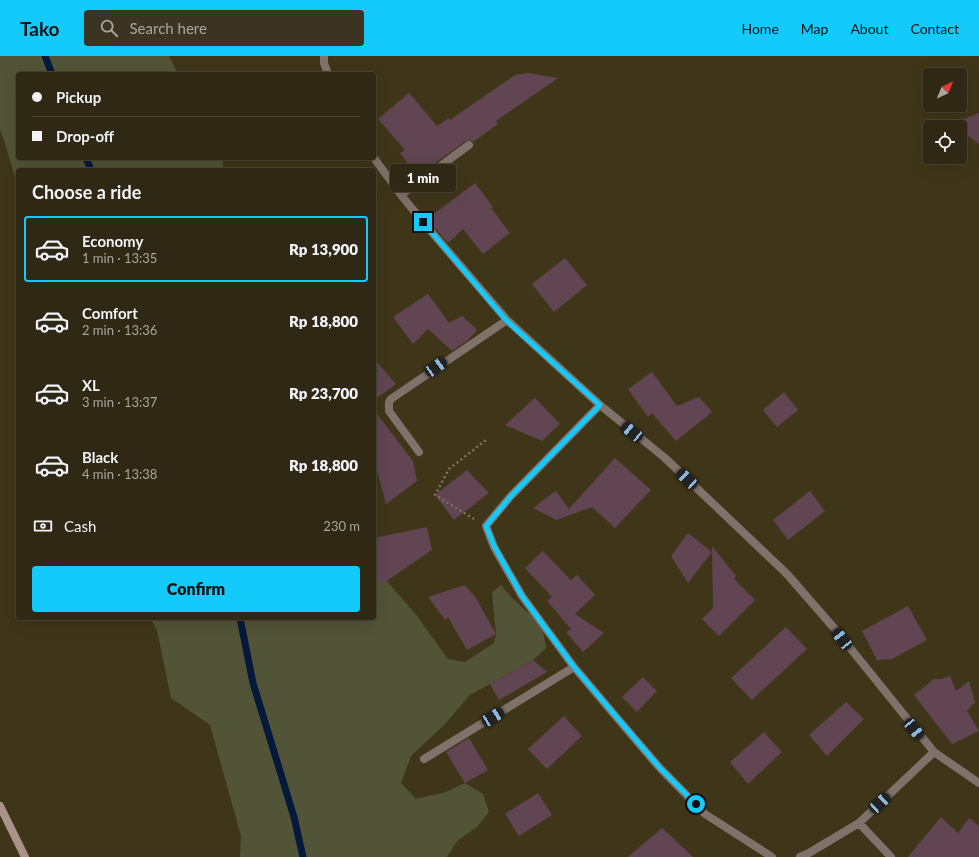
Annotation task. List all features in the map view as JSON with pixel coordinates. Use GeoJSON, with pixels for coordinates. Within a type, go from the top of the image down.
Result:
{"type":"FeatureCollection","features":[{"type":"Feature","properties":{"kind":"street"},"geometry":{"type":"LineString","coordinates":[[324,56],[328,72]]}},
{"type":"Feature","properties":{"kind":"street"},"geometry":{"type":"LineString","coordinates":[[401,195],[469,145]]}},
{"type":"Feature","properties":{"kind":"street"},"geometry":{"type":"LineString","coordinates":[[375,160],[401,195],[506,320],[600,405],[665,458],[787,574],[834,628],[934,752],[979,783]]}},
{"type":"Feature","properties":{"kind":"street"},"geometry":{"type":"LineString","coordinates":[[419,452],[389,411],[389,402],[391,399],[455,354],[506,320]]}},
{"type":"Feature","properties":{"kind":"street"},"geometry":{"type":"LineString","coordinates":[[600,405],[510,497],[486,526],[494,546],[522,596],[574,667],[659,767],[705,814],[772,857]]}},
{"type":"Feature","properties":{"kind":"street"},"geometry":{"type":"LineString","coordinates":[[424,759],[574,667]]}},
{"type":"Feature","properties":{"kind":"street"},"geometry":{"type":"LineString","coordinates":[[800,857],[859,823],[934,752]]}},
{"type":"Feature","properties":{"kind":"street"},"geometry":{"type":"LineString","coordinates":[[0,806],[25,857]]}},
{"type":"Feature","properties":{"kind":"street"},"geometry":{"type":"LineString","coordinates":[[859,823],[891,857]]}},
{"type":"Feature","properties":{"kind":"path"},"geometry":{"type":"LineString","coordinates":[[486,440],[449,469],[435,495],[486,526]]}},
{"type":"Feature","properties":{"kind":"green space"},"geometry":{"type":"Polygon","coordinates":[[[0,56],[169,56],[177,72],[16,72],[16,160],[223,160],[223,168],[16,168],[16,180],[0,130],[0,56]]]}},
{"type":"Feature","properties":{"kind":"green space"},"geometry":{"type":"Polygon","coordinates":[[[376,568],[417,616],[448,659],[465,662],[494,643],[496,634],[492,593],[501,585],[512,598],[542,625],[546,648],[533,660],[470,695],[444,725],[411,756],[401,783],[416,799],[446,792],[465,783],[483,794],[489,812],[477,827],[458,840],[447,857],[240,857],[241,836],[210,725],[171,698],[157,630],[151,620],[376,620],[376,568]]]}},
{"type":"Feature","properties":{"kind":"building"},"geometry":{"type":"Polygon","coordinates":[[[528,73],[558,78],[496,121],[498,124],[473,142],[471,140],[466,141],[417,176],[400,153],[405,150],[378,119],[409,93],[437,126],[449,118],[450,120],[515,75],[528,73]]]}},
{"type":"Feature","properties":{"kind":"building"},"geometry":{"type":"Polygon","coordinates":[[[979,113],[979,144],[967,135],[967,120],[961,120],[979,113]]]}},
{"type":"Feature","properties":{"kind":"building"},"geometry":{"type":"Polygon","coordinates":[[[475,183],[493,207],[491,208],[510,233],[483,254],[463,229],[448,243],[427,219],[475,183]]]}},
{"type":"Feature","properties":{"kind":"building"},"geometry":{"type":"Polygon","coordinates":[[[565,258],[587,285],[554,312],[532,284],[565,258]]]}},
{"type":"Feature","properties":{"kind":"building"},"geometry":{"type":"Polygon","coordinates":[[[428,294],[449,323],[462,316],[477,330],[468,340],[452,351],[428,329],[413,344],[393,317],[428,294]]]}},
{"type":"Feature","properties":{"kind":"building"},"geometry":{"type":"Polygon","coordinates":[[[376,361],[396,384],[376,399],[376,361]]]}},
{"type":"Feature","properties":{"kind":"building"},"geometry":{"type":"Polygon","coordinates":[[[652,372],[677,406],[699,397],[712,412],[676,441],[652,413],[648,417],[628,389],[652,372]]]}},
{"type":"Feature","properties":{"kind":"building"},"geometry":{"type":"Polygon","coordinates":[[[784,392],[798,410],[777,427],[763,410],[784,392]]]}},
{"type":"Feature","properties":{"kind":"building"},"geometry":{"type":"Polygon","coordinates":[[[535,398],[560,424],[542,441],[505,425],[535,398]]]}},
{"type":"Feature","properties":{"kind":"building"},"geometry":{"type":"Polygon","coordinates":[[[376,413],[413,461],[417,481],[386,504],[376,466],[376,413]]]}},
{"type":"Feature","properties":{"kind":"building"},"geometry":{"type":"Polygon","coordinates":[[[615,458],[651,490],[615,528],[592,507],[556,520],[533,508],[556,491],[569,509],[615,458]]]}},
{"type":"Feature","properties":{"kind":"building"},"geometry":{"type":"Polygon","coordinates":[[[467,470],[489,493],[454,520],[435,495],[467,470]]]}},
{"type":"Feature","properties":{"kind":"building"},"geometry":{"type":"Polygon","coordinates":[[[810,491],[825,511],[788,540],[773,520],[810,491]]]}},
{"type":"Feature","properties":{"kind":"building"},"geometry":{"type":"Polygon","coordinates":[[[427,527],[432,550],[382,584],[376,575],[376,538],[427,527]]]}},
{"type":"Feature","properties":{"kind":"building"},"geometry":{"type":"Polygon","coordinates":[[[688,533],[712,552],[688,583],[671,556],[688,533]]]}},
{"type":"Feature","properties":{"kind":"building"},"geometry":{"type":"Polygon","coordinates":[[[712,546],[736,576],[734,579],[755,600],[719,636],[702,619],[713,608],[712,546]]]}},
{"type":"Feature","properties":{"kind":"building"},"geometry":{"type":"Polygon","coordinates":[[[543,551],[571,580],[577,575],[595,595],[575,614],[604,633],[583,652],[566,632],[571,629],[547,601],[552,597],[525,568],[543,551]]]}},
{"type":"Feature","properties":{"kind":"building"},"geometry":{"type":"Polygon","coordinates":[[[465,585],[476,598],[496,634],[467,650],[448,617],[445,620],[428,597],[465,585]]]}},
{"type":"Feature","properties":{"kind":"building"},"geometry":{"type":"Polygon","coordinates":[[[908,606],[927,640],[892,659],[877,660],[862,631],[908,606]]]}},
{"type":"Feature","properties":{"kind":"building"},"geometry":{"type":"Polygon","coordinates":[[[786,627],[807,649],[752,700],[731,678],[786,627]]]}},
{"type":"Feature","properties":{"kind":"building"},"geometry":{"type":"Polygon","coordinates":[[[533,660],[547,672],[499,700],[490,684],[533,660]]]}},
{"type":"Feature","properties":{"kind":"building"},"geometry":{"type":"Polygon","coordinates":[[[950,676],[956,691],[969,681],[975,702],[967,711],[979,731],[952,744],[914,695],[934,679],[942,679],[950,676]]]}},
{"type":"Feature","properties":{"kind":"building"},"geometry":{"type":"Polygon","coordinates":[[[643,677],[657,691],[637,712],[622,697],[643,677]]]}},
{"type":"Feature","properties":{"kind":"building"},"geometry":{"type":"Polygon","coordinates":[[[846,702],[864,719],[827,756],[809,735],[846,702]]]}},
{"type":"Feature","properties":{"kind":"building"},"geometry":{"type":"Polygon","coordinates":[[[564,716],[582,736],[547,769],[528,749],[564,716]]]}},
{"type":"Feature","properties":{"kind":"building"},"geometry":{"type":"Polygon","coordinates":[[[764,732],[782,752],[748,784],[730,762],[764,732]]]}},
{"type":"Feature","properties":{"kind":"building"},"geometry":{"type":"Polygon","coordinates":[[[469,738],[488,770],[465,783],[446,752],[469,738]]]}},
{"type":"Feature","properties":{"kind":"building"},"geometry":{"type":"Polygon","coordinates":[[[538,793],[552,815],[519,836],[505,814],[538,793]]]}},
{"type":"Feature","properties":{"kind":"building"},"geometry":{"type":"Polygon","coordinates":[[[941,817],[958,833],[969,818],[979,826],[979,857],[908,857],[941,817]]]}},
{"type":"Feature","properties":{"kind":"building"},"geometry":{"type":"Polygon","coordinates":[[[662,828],[693,857],[628,857],[662,828]]]}},
{"type":"Feature","properties":{"kind":"waterway"},"geometry":{"type":"LineString","coordinates":[[45,56],[51,72]]}},
{"type":"Feature","properties":{"kind":"waterway"},"geometry":{"type":"LineString","coordinates":[[87,160],[90,168]]}},
{"type":"Feature","properties":{"kind":"waterway"},"geometry":{"type":"LineString","coordinates":[[240,620],[253,683],[294,817],[303,857]]}},
{"type":"Feature","properties":{"kind":"route"},"geometry":{"type":"LineString","coordinates":[[423,222],[506,320],[600,405],[510,497],[486,526],[494,546],[522,596],[574,667],[659,767],[696,804]]}}]}
